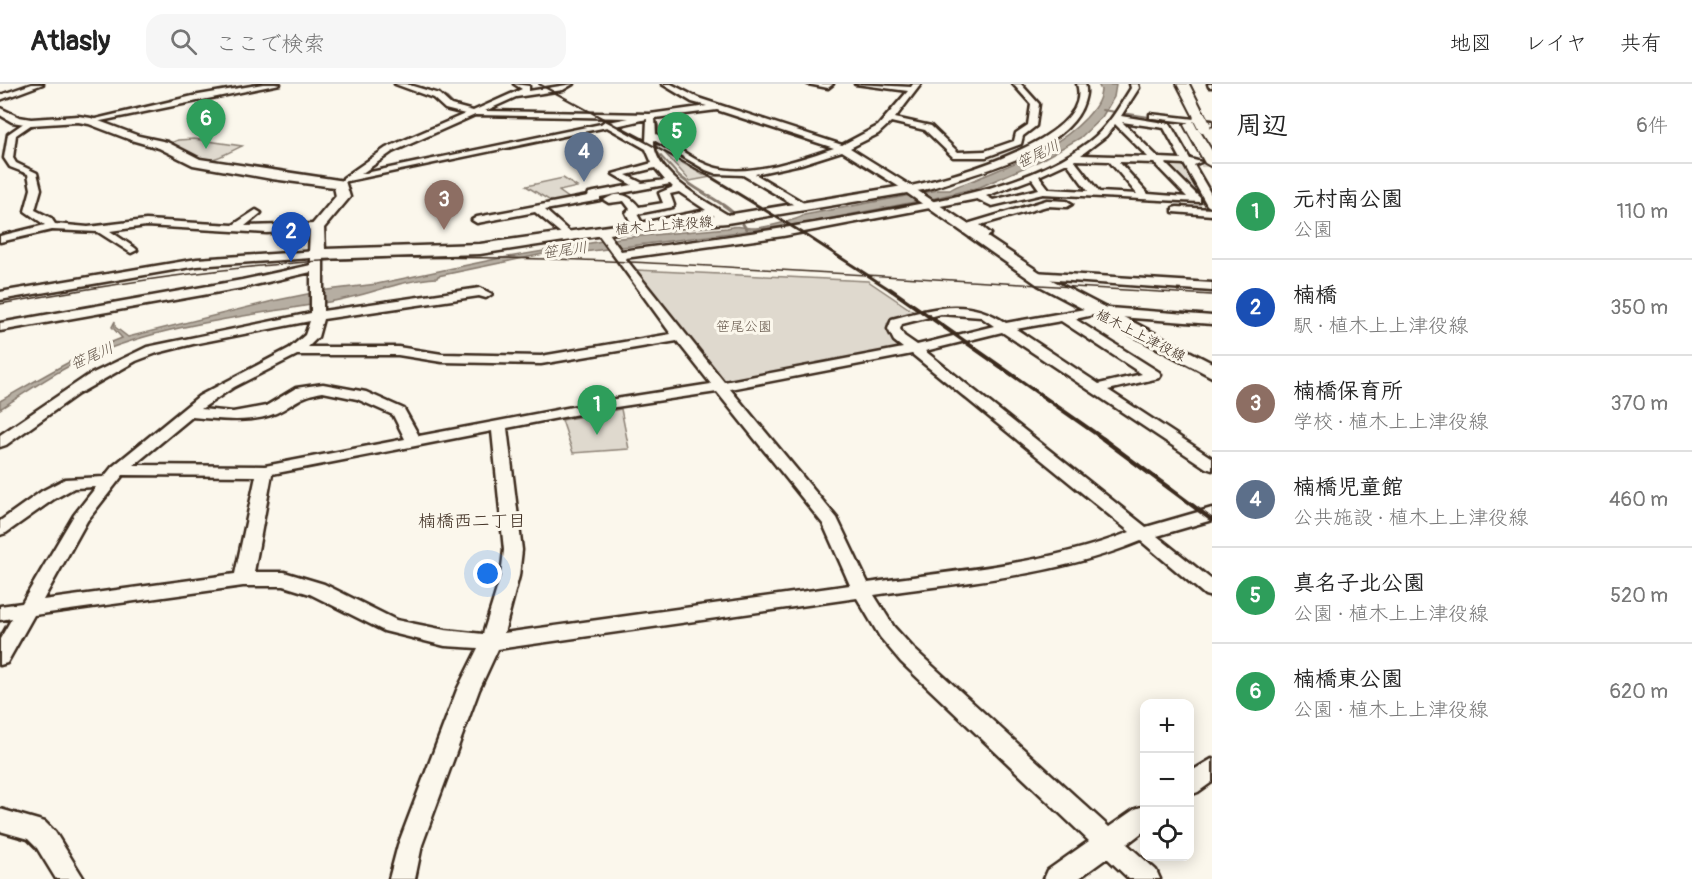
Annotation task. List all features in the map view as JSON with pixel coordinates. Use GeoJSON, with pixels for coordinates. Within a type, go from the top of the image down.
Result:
{"type":"FeatureCollection","features":[{"type":"Feature","properties":{"kind":"highway"},"geometry":{"type":"LineString","coordinates":[[1171,84],[1212,140]]}},
{"type":"Feature","properties":{"kind":"highway"},"geometry":{"type":"LineString","coordinates":[[1184,84],[1198,122],[1206,163]]}},
{"type":"Feature","properties":{"kind":"main road"},"geometry":{"type":"LineString","coordinates":[[0,111],[16,120],[31,122],[78,119],[91,121],[135,138],[163,145],[197,162],[272,176],[343,182],[343,197],[317,227],[317,264]]}},
{"type":"Feature","properties":{"kind":"main road","name":"植木上上津役線"},"geometry":{"type":"LineString","coordinates":[[317,264],[480,249],[722,215],[803,207],[910,190],[1033,276],[1212,371]]}},
{"type":"Feature","properties":{"kind":"street"},"geometry":{"type":"LineString","coordinates":[[0,98],[39,84]]}},
{"type":"Feature","properties":{"kind":"street"},"geometry":{"type":"LineString","coordinates":[[91,121],[194,98],[276,84]]}},
{"type":"Feature","properties":{"kind":"street"},"geometry":{"type":"LineString","coordinates":[[399,84],[436,96],[453,109],[473,113],[650,116]]}},
{"type":"Feature","properties":{"kind":"street"},"geometry":{"type":"LineString","coordinates":[[343,182],[388,150],[526,90],[518,84]]}},
{"type":"Feature","properties":{"kind":"street"},"geometry":{"type":"LineString","coordinates":[[517,95],[563,88],[569,84]]}},
{"type":"Feature","properties":{"kind":"street"},"geometry":{"type":"LineString","coordinates":[[666,84],[695,100],[843,148],[910,190],[952,180],[1031,148],[1061,131],[1077,111],[1083,90],[1081,84]]}},
{"type":"Feature","properties":{"kind":"street"},"geometry":{"type":"LineString","coordinates":[[812,84],[828,86],[829,84]]}},
{"type":"Feature","properties":{"kind":"street"},"geometry":{"type":"LineString","coordinates":[[859,84],[915,86]]}},
{"type":"Feature","properties":{"kind":"street"},"geometry":{"type":"LineString","coordinates":[[889,119],[928,128],[956,155],[986,154],[1018,142],[1019,135],[1032,126],[1035,104],[1017,84]]}},
{"type":"Feature","properties":{"kind":"street"},"geometry":{"type":"LineString","coordinates":[[619,254],[783,233],[978,196],[1034,175],[1102,135],[1134,88],[1134,84]]}},
{"type":"Feature","properties":{"kind":"street"},"geometry":{"type":"LineString","coordinates":[[653,136],[713,170],[745,172],[789,164],[843,148],[876,132],[915,86]]}},
{"type":"Feature","properties":{"kind":"street"},"geometry":{"type":"LineString","coordinates":[[343,182],[650,116],[718,108]]}},
{"type":"Feature","properties":{"kind":"street"},"geometry":{"type":"LineString","coordinates":[[589,114],[649,147],[658,164],[677,184],[722,215]]}},
{"type":"Feature","properties":{"kind":"street"},"geometry":{"type":"LineString","coordinates":[[1117,115],[1198,122]]}},
{"type":"Feature","properties":{"kind":"street"},"geometry":{"type":"LineString","coordinates":[[1117,115],[1166,123],[1210,203]]}},
{"type":"Feature","properties":{"kind":"street"},"geometry":{"type":"LineString","coordinates":[[1117,115],[1156,160],[1196,200]]}},
{"type":"Feature","properties":{"kind":"street"},"geometry":{"type":"LineString","coordinates":[[649,147],[654,128],[650,116]]}},
{"type":"Feature","properties":{"kind":"street"},"geometry":{"type":"LineString","coordinates":[[31,122],[12,134],[7,153],[8,159],[16,167],[32,173],[36,189],[30,211],[47,220],[52,227]]}},
{"type":"Feature","properties":{"kind":"street"},"geometry":{"type":"LineString","coordinates":[[986,154],[1001,160]]}},
{"type":"Feature","properties":{"kind":"street"},"geometry":{"type":"LineString","coordinates":[[1066,158],[1206,163]]}},
{"type":"Feature","properties":{"kind":"street"},"geometry":{"type":"LineString","coordinates":[[1066,158],[1096,195]]}},
{"type":"Feature","properties":{"kind":"street"},"geometry":{"type":"LineString","coordinates":[[1111,159],[1145,197]]}},
{"type":"Feature","properties":{"kind":"street"},"geometry":{"type":"LineString","coordinates":[[642,186],[618,174],[658,164]]}},
{"type":"Feature","properties":{"kind":"street"},"geometry":{"type":"LineString","coordinates":[[745,172],[803,207]]}},
{"type":"Feature","properties":{"kind":"street"},"geometry":{"type":"LineString","coordinates":[[1034,175],[1046,190],[1043,191]]}},
{"type":"Feature","properties":{"kind":"street"},"geometry":{"type":"LineString","coordinates":[[596,198],[592,195],[642,186],[677,184]]}},
{"type":"Feature","properties":{"kind":"street"},"geometry":{"type":"LineString","coordinates":[[633,227],[631,213],[636,210],[669,206],[663,193],[677,184]]}},
{"type":"Feature","properties":{"kind":"street"},"geometry":{"type":"LineString","coordinates":[[978,196],[992,203],[1043,191],[1196,200],[1210,203]]}},
{"type":"Feature","properties":{"kind":"street"},"geometry":{"type":"LineString","coordinates":[[477,220],[596,198],[627,198],[636,210]]}},
{"type":"Feature","properties":{"kind":"street"},"geometry":{"type":"LineString","coordinates":[[980,239],[986,234],[972,224],[1047,203],[1212,212]]}},
{"type":"Feature","properties":{"kind":"street"},"geometry":{"type":"LineString","coordinates":[[537,209],[568,236]]}},
{"type":"Feature","properties":{"kind":"street"},"geometry":{"type":"LineString","coordinates":[[235,228],[256,213]]}},
{"type":"Feature","properties":{"kind":"street"},"geometry":{"type":"LineString","coordinates":[[0,239],[52,227],[101,229],[146,224],[267,230],[317,227]]}},
{"type":"Feature","properties":{"kind":"street"},"geometry":{"type":"LineString","coordinates":[[101,229],[131,250]]}},
{"type":"Feature","properties":{"kind":"street"},"geometry":{"type":"LineString","coordinates":[[603,233],[639,285],[680,337],[831,522],[861,589],[887,632],[908,656],[1147,879]]}},
{"type":"Feature","properties":{"kind":"street"},"geometry":{"type":"LineString","coordinates":[[0,296],[184,265],[260,257],[317,264]]}},
{"type":"Feature","properties":{"kind":"street"},"geometry":{"type":"LineString","coordinates":[[0,657],[80,519],[113,476],[189,412],[229,384],[295,351],[310,336],[316,326],[317,264]]}},
{"type":"Feature","properties":{"kind":"street"},"geometry":{"type":"LineString","coordinates":[[0,327],[242,284],[317,264]]}},
{"type":"Feature","properties":{"kind":"street"},"geometry":{"type":"LineString","coordinates":[[1033,276],[1212,287]]}},
{"type":"Feature","properties":{"kind":"street"},"geometry":{"type":"LineString","coordinates":[[0,442],[96,376],[133,357],[186,342],[317,314],[480,292],[486,294]]}},
{"type":"Feature","properties":{"kind":"street"},"geometry":{"type":"LineString","coordinates":[[1212,465],[984,314],[931,311],[897,322],[894,329],[899,338],[1212,590]]}},
{"type":"Feature","properties":{"kind":"street"},"geometry":{"type":"LineString","coordinates":[[0,529],[48,495],[71,483],[113,476],[265,471],[609,404],[720,387],[914,350],[1006,327],[1097,312],[1212,320]]}},
{"type":"Feature","properties":{"kind":"street"},"geometry":{"type":"LineString","coordinates":[[1064,317],[1154,375],[1098,388]]}},
{"type":"Feature","properties":{"kind":"street"},"geometry":{"type":"LineString","coordinates":[[295,351],[398,351],[442,358],[541,360],[680,337]]}},
{"type":"Feature","properties":{"kind":"street"},"geometry":{"type":"LineString","coordinates":[[189,412],[233,416],[270,410],[302,391],[323,388],[361,395],[399,412],[414,442]]}},
{"type":"Feature","properties":{"kind":"street"},"geometry":{"type":"LineString","coordinates":[[402,879],[410,845],[468,690],[491,642],[510,576],[513,550],[499,426]]}},
{"type":"Feature","properties":{"kind":"street"},"geometry":{"type":"LineString","coordinates":[[243,579],[265,471]]}},
{"type":"Feature","properties":{"kind":"street"},"geometry":{"type":"LineString","coordinates":[[0,614],[243,579],[284,579],[317,589],[391,626],[445,638],[491,642],[1056,563],[1100,551],[1142,534],[1212,514]]}},
{"type":"Feature","properties":{"kind":"street"},"geometry":{"type":"LineString","coordinates":[[1194,782],[1212,769]]}},
{"type":"Feature","properties":{"kind":"street"},"geometry":{"type":"LineString","coordinates":[[0,820],[36,830],[46,840],[71,879]]}},
{"type":"Feature","properties":{"kind":"street"},"geometry":{"type":"LineString","coordinates":[[1057,879],[1140,820]]}},
{"type":"Feature","properties":{"kind":"green space"},"geometry":{"type":"Polygon","coordinates":[[[194,139],[242,146],[219,157],[205,160],[191,156],[168,144],[178,140],[194,139]]]}},
{"type":"Feature","properties":{"kind":"green space"},"geometry":{"type":"Polygon","coordinates":[[[664,152],[703,175],[732,173],[690,181],[664,152]]]}},
{"type":"Feature","properties":{"kind":"green space"},"geometry":{"type":"Polygon","coordinates":[[[1161,162],[1185,163],[1200,193],[1191,192],[1161,162]]]}},
{"type":"Feature","properties":{"kind":"green space"},"geometry":{"type":"Polygon","coordinates":[[[563,178],[577,187],[559,191],[570,199],[552,202],[526,186],[563,178]]]}},
{"type":"Feature","properties":{"kind":"green space","name":"笹尾公園"},"geometry":{"type":"Polygon","coordinates":[[[637,270],[868,281],[914,312],[892,319],[887,324],[890,335],[904,347],[725,382],[644,285],[637,270]]]}},
{"type":"Feature","properties":{"kind":"green space"},"geometry":{"type":"Polygon","coordinates":[[[621,409],[629,449],[573,453],[562,420],[621,409]]]}},
{"type":"Feature","properties":{"kind":"water","name":"笹尾川"},"geometry":{"type":"Polygon","coordinates":[[[1098,84],[1116,85],[1114,97],[1102,117],[1080,138],[1039,161],[980,187],[807,223],[576,253],[553,252],[347,298],[208,322],[146,336],[75,363],[0,409],[0,401],[74,359],[122,338],[112,327],[115,321],[115,327],[128,337],[273,301],[327,290],[377,284],[496,259],[620,238],[739,226],[762,227],[787,222],[804,215],[938,190],[950,190],[1022,160],[1063,138],[1086,118],[1096,105],[1101,90],[1098,84]]]}},
{"type":"Feature","properties":{"kind":"waterway"},"geometry":{"type":"LineString","coordinates":[[436,94],[447,98],[456,107]]}},
{"type":"Feature","properties":{"kind":"waterway"},"geometry":{"type":"LineString","coordinates":[[1102,110],[1156,118]]}},
{"type":"Feature","properties":{"kind":"waterway"},"geometry":{"type":"LineString","coordinates":[[505,112],[641,114]]}},
{"type":"Feature","properties":{"kind":"waterway"},"geometry":{"type":"LineString","coordinates":[[652,114],[659,127],[657,152],[677,174]]}},
{"type":"Feature","properties":{"kind":"waterway"},"geometry":{"type":"LineString","coordinates":[[677,174],[732,212],[746,229]]}},
{"type":"Feature","properties":{"kind":"tunnel"},"geometry":{"type":"LineString","coordinates":[[1201,163],[1212,163]]}},
{"type":"Feature","properties":{"kind":"tram line"},"geometry":{"type":"LineString","coordinates":[[0,304],[211,271],[296,263],[396,258],[568,259],[683,264],[1212,295]]}},
{"type":"Feature","properties":{"kind":"railway"},"geometry":{"type":"LineString","coordinates":[[539,84],[707,175]]}},
{"type":"Feature","properties":{"kind":"railway"},"geometry":{"type":"LineString","coordinates":[[704,173],[892,291]]}},
{"type":"Feature","properties":{"kind":"railway"},"geometry":{"type":"LineString","coordinates":[[890,289],[1105,440]]}},
{"type":"Feature","properties":{"kind":"railway"},"geometry":{"type":"LineString","coordinates":[[1103,439],[1212,520]]}},
{"type":"Feature","properties":{"kind":"place","name":"楠橋東公園"},"geometry":{"type":"Point","coordinates":[206,149]}},
{"type":"Feature","properties":{"kind":"place","name":"真名子北公園"},"geometry":{"type":"Point","coordinates":[677,162]}},
{"type":"Feature","properties":{"kind":"place","name":"楠橋児童館"},"geometry":{"type":"Point","coordinates":[584,182]}},
{"type":"Feature","properties":{"kind":"place","name":"楠橋保育所"},"geometry":{"type":"Point","coordinates":[444,230]}},
{"type":"Feature","properties":{"kind":"place","name":"楠橋"},"geometry":{"type":"Point","coordinates":[291,262]}},
{"type":"Feature","properties":{"kind":"place","name":"元村南公園"},"geometry":{"type":"Point","coordinates":[597,435]}},
{"type":"Feature","properties":{"kind":"district","name":"楠橋西二丁目"},"geometry":{"type":"Point","coordinates":[472,521]}}]}
